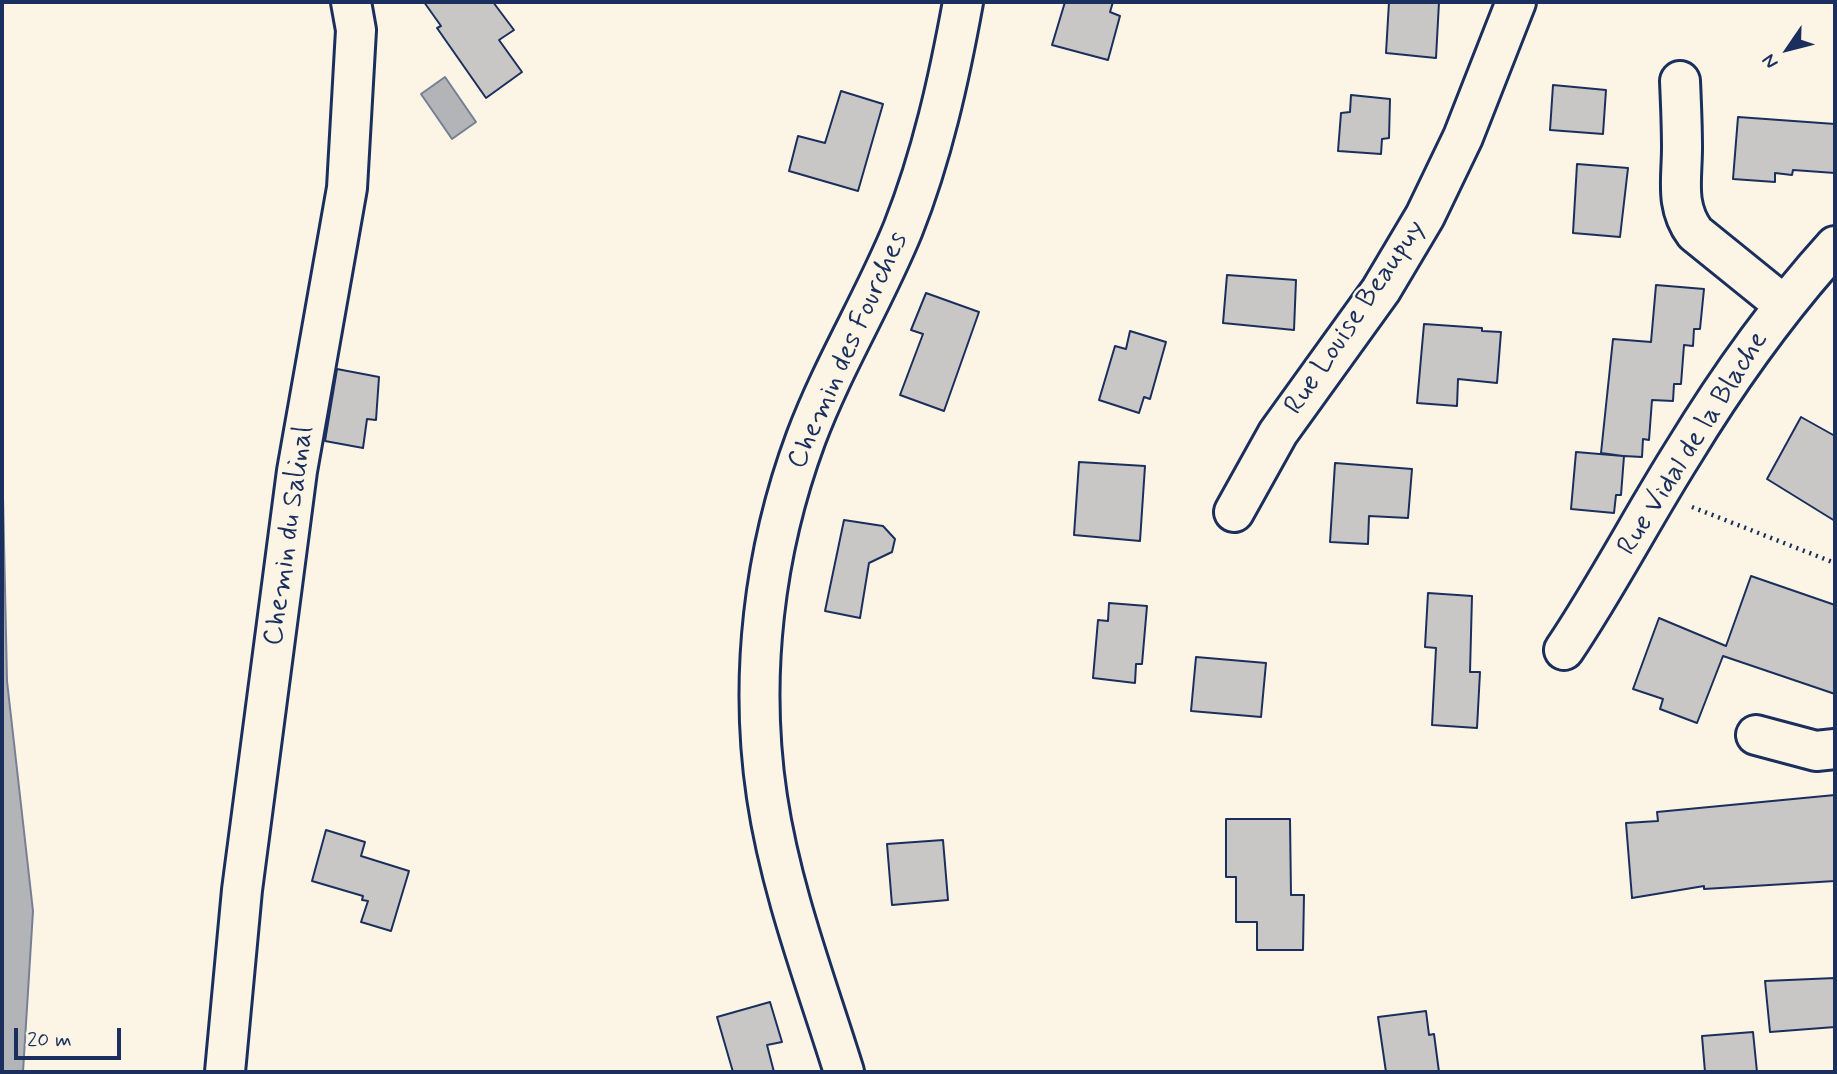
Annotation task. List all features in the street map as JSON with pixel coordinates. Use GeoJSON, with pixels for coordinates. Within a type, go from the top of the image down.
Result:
{"type":"FeatureCollection","features":[{"type":"Feature","properties":{"kind":"street","name":"Chemin du Salinal"},"geometry":{"type":"LineString","coordinates":[[225,1072],[242,890],[297,471],[347,188],[356,30],[351,2]]}},
{"type":"Feature","properties":{"kind":"street","name":"Chemin des Fourches"},"geometry":{"type":"LineString","coordinates":[[844,1072],[789,895],[767,797],[759,683],[763,632],[774,551],[794,473],[819,406],[902,231],[920,185],[934,137],[963,2]]}},
{"type":"Feature","properties":{"kind":"street","name":"Rue Louise Beaupuy"},"geometry":{"type":"LineString","coordinates":[[1234,512],[1278,433],[1381,290],[1424,216],[1463,137],[1516,2]]}},
{"type":"Feature","properties":{"kind":"street"},"geometry":{"type":"LineString","coordinates":[[1680,81],[1680,190],[1686,220],[1695,233],[1784,305]]}},
{"type":"Feature","properties":{"kind":"street","name":"Rue Vidal de la Blache"},"geometry":{"type":"LineString","coordinates":[[1564,650],[1609,583],[1660,490],[1730,379],[1784,305],[1835,246]]}},
{"type":"Feature","properties":{"kind":"street"},"geometry":{"type":"LineString","coordinates":[[1756,735],[1815,751],[1835,749]]}},
{"type":"Feature","properties":{"kind":"path"},"geometry":{"type":"LineString","coordinates":[[1660,490],[1679,502],[1835,563]]}},
{"type":"Feature","properties":{"kind":"shaded area"},"geometry":{"type":"Polygon","coordinates":[[[445,77],[476,122],[452,139],[421,94],[445,77]]]}},
{"type":"Feature","properties":{"kind":"shaded area"},"geometry":{"type":"Polygon","coordinates":[[[2,450],[7,681],[33,911],[23,1072],[2,1072],[2,450]]]}},
{"type":"Feature","properties":{"kind":"building"},"geometry":{"type":"Polygon","coordinates":[[[424,2],[493,2],[514,30],[499,40],[522,72],[486,98],[437,28],[441,26],[424,2]]]}},
{"type":"Feature","properties":{"kind":"building"},"geometry":{"type":"Polygon","coordinates":[[[1065,2],[1113,2],[1110,12],[1120,16],[1108,60],[1052,45],[1065,2]]]}},
{"type":"Feature","properties":{"kind":"building"},"geometry":{"type":"Polygon","coordinates":[[[1389,2],[1439,2],[1436,58],[1386,53],[1389,2]]]}},
{"type":"Feature","properties":{"kind":"building"},"geometry":{"type":"Polygon","coordinates":[[[1553,85],[1606,90],[1603,134],[1550,130],[1553,85]]]}},
{"type":"Feature","properties":{"kind":"building"},"geometry":{"type":"Polygon","coordinates":[[[841,91],[883,104],[858,191],[789,171],[798,136],[825,143],[841,91]]]}},
{"type":"Feature","properties":{"kind":"building"},"geometry":{"type":"Polygon","coordinates":[[[1351,95],[1390,99],[1389,138],[1382,139],[1381,154],[1338,151],[1341,113],[1350,112],[1351,95]]]}},
{"type":"Feature","properties":{"kind":"building"},"geometry":{"type":"Polygon","coordinates":[[[1738,117],[1835,124],[1835,173],[1793,170],[1792,175],[1775,173],[1775,182],[1733,179],[1738,117]]]}},
{"type":"Feature","properties":{"kind":"building"},"geometry":{"type":"Polygon","coordinates":[[[1577,164],[1628,168],[1620,237],[1573,233],[1577,164]]]}},
{"type":"Feature","properties":{"kind":"building"},"geometry":{"type":"Polygon","coordinates":[[[1227,275],[1296,280],[1294,330],[1223,323],[1227,275]]]}},
{"type":"Feature","properties":{"kind":"building"},"geometry":{"type":"Polygon","coordinates":[[[1656,285],[1704,289],[1700,329],[1694,329],[1693,346],[1684,345],[1681,384],[1674,384],[1673,401],[1652,400],[1649,440],[1643,439],[1642,457],[1624,456],[1621,495],[1616,495],[1614,513],[1571,509],[1576,452],[1623,456],[1601,453],[1613,339],[1651,342],[1656,285]]]}},
{"type":"Feature","properties":{"kind":"building"},"geometry":{"type":"Polygon","coordinates":[[[926,293],[979,312],[944,411],[900,395],[923,334],[911,330],[926,293]]]}},
{"type":"Feature","properties":{"kind":"building"},"geometry":{"type":"Polygon","coordinates":[[[1424,324],[1501,332],[1497,383],[1458,379],[1457,406],[1417,403],[1424,324]]]}},
{"type":"Feature","properties":{"kind":"building"},"geometry":{"type":"Polygon","coordinates":[[[1130,331],[1166,342],[1150,399],[1144,397],[1139,413],[1099,400],[1115,346],[1126,349],[1130,331]]]}},
{"type":"Feature","properties":{"kind":"building"},"geometry":{"type":"Polygon","coordinates":[[[337,369],[379,377],[376,420],[367,419],[363,448],[325,441],[337,369]]]}},
{"type":"Feature","properties":{"kind":"building"},"geometry":{"type":"Polygon","coordinates":[[[1801,417],[1835,436],[1835,521],[1767,479],[1801,417]]]}},
{"type":"Feature","properties":{"kind":"building"},"geometry":{"type":"Polygon","coordinates":[[[1079,462],[1145,466],[1140,541],[1074,535],[1079,462]]]}},
{"type":"Feature","properties":{"kind":"building"},"geometry":{"type":"Polygon","coordinates":[[[1335,463],[1412,469],[1408,518],[1369,516],[1368,544],[1330,542],[1335,463]]]}},
{"type":"Feature","properties":{"kind":"building"},"geometry":{"type":"Polygon","coordinates":[[[844,520],[883,526],[895,539],[892,552],[869,563],[860,618],[825,611],[844,520]]]}},
{"type":"Feature","properties":{"kind":"building"},"geometry":{"type":"Polygon","coordinates":[[[1751,576],[1835,605],[1835,694],[1723,656],[1697,723],[1660,709],[1663,699],[1633,689],[1659,618],[1726,646],[1751,576]]]}},
{"type":"Feature","properties":{"kind":"building"},"geometry":{"type":"Polygon","coordinates":[[[1428,593],[1472,596],[1470,672],[1480,672],[1477,728],[1432,725],[1436,648],[1425,647],[1428,593]]]}},
{"type":"Feature","properties":{"kind":"building"},"geometry":{"type":"Polygon","coordinates":[[[1109,603],[1147,606],[1142,664],[1136,664],[1135,683],[1093,678],[1098,620],[1108,621],[1109,603]]]}},
{"type":"Feature","properties":{"kind":"building"},"geometry":{"type":"Polygon","coordinates":[[[1196,657],[1266,663],[1261,717],[1191,711],[1196,657]]]}},
{"type":"Feature","properties":{"kind":"building"},"geometry":{"type":"Polygon","coordinates":[[[1835,795],[1835,881],[1704,889],[1704,886],[1632,898],[1626,823],[1658,821],[1657,812],[1835,795]]]}},
{"type":"Feature","properties":{"kind":"building"},"geometry":{"type":"Polygon","coordinates":[[[1226,819],[1290,819],[1291,895],[1304,895],[1303,950],[1257,950],[1257,922],[1236,922],[1236,877],[1226,877],[1226,819]]]}},
{"type":"Feature","properties":{"kind":"building"},"geometry":{"type":"Polygon","coordinates":[[[326,830],[365,842],[361,856],[409,871],[391,931],[361,922],[368,901],[362,900],[363,896],[312,881],[326,830]]]}},
{"type":"Feature","properties":{"kind":"building"},"geometry":{"type":"Polygon","coordinates":[[[943,840],[948,900],[892,905],[887,844],[943,840]]]}},
{"type":"Feature","properties":{"kind":"building"},"geometry":{"type":"Polygon","coordinates":[[[1835,978],[1835,1027],[1770,1032],[1765,981],[1835,978]]]}},
{"type":"Feature","properties":{"kind":"building"},"geometry":{"type":"Polygon","coordinates":[[[770,1002],[782,1042],[767,1045],[774,1072],[733,1072],[717,1017],[770,1002]]]}},
{"type":"Feature","properties":{"kind":"building"},"geometry":{"type":"Polygon","coordinates":[[[1426,1011],[1429,1035],[1434,1034],[1439,1072],[1386,1072],[1378,1017],[1426,1011]]]}},
{"type":"Feature","properties":{"kind":"building"},"geometry":{"type":"Polygon","coordinates":[[[1753,1032],[1757,1072],[1705,1072],[1702,1036],[1753,1032]]]}}]}
